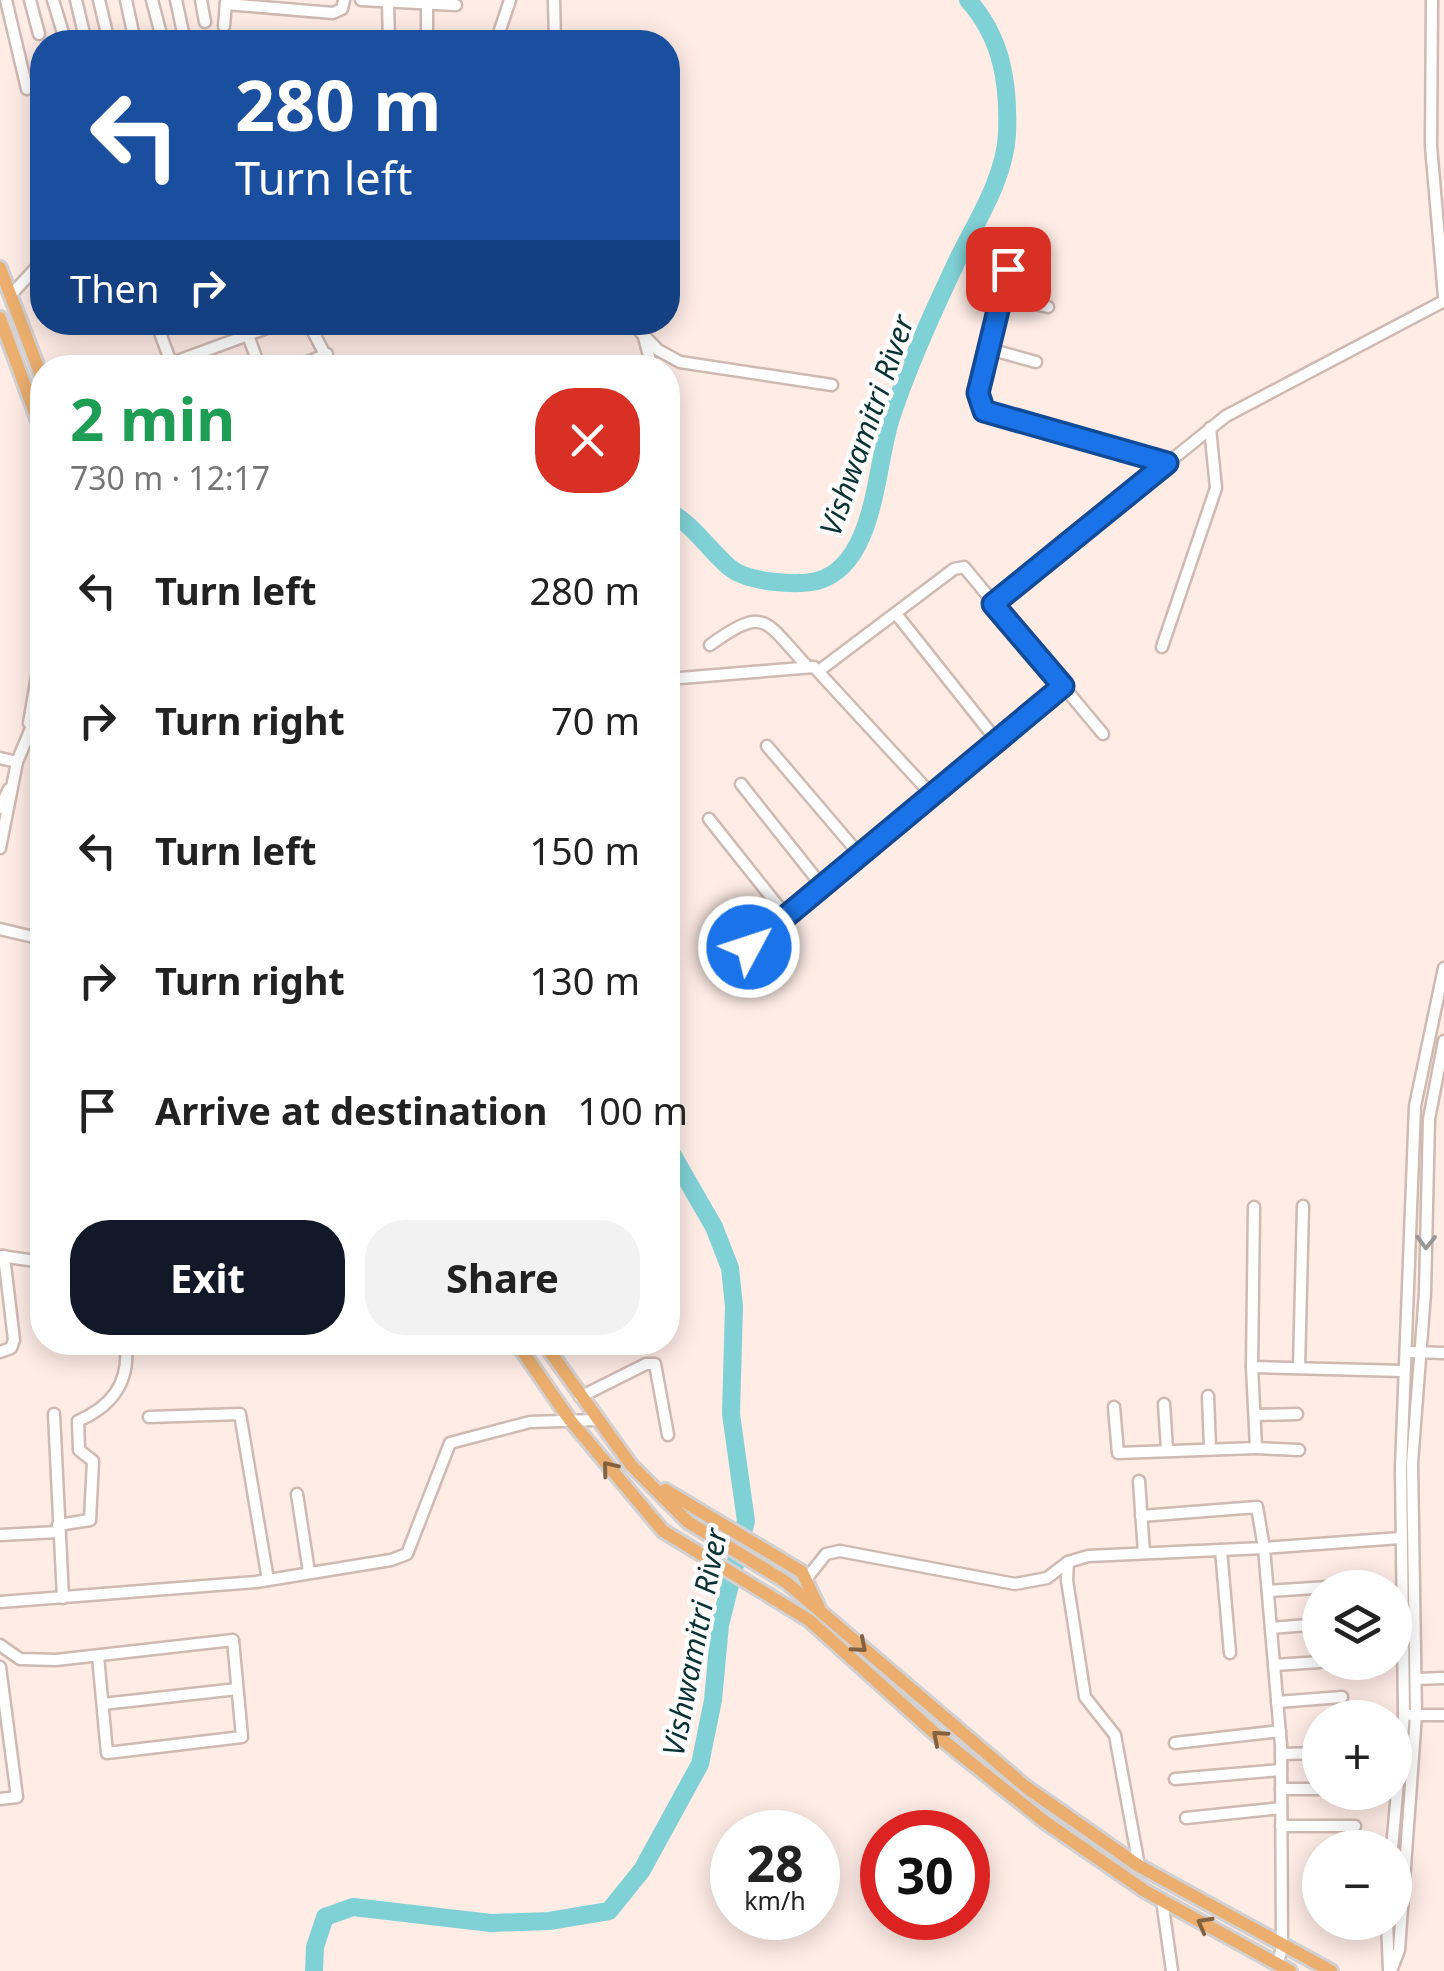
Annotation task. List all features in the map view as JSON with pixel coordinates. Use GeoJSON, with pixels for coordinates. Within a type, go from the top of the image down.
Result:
{"type":"FeatureCollection","features":[{"type":"Feature","properties":{"kind":"main road"},"geometry":{"type":"LineString","coordinates":[[0,268],[8,301],[32,355]]}},
{"type":"Feature","properties":{"kind":"main road"},"geometry":{"type":"LineString","coordinates":[[0,318],[30,399]]}},
{"type":"Feature","properties":{"kind":"main road"},"geometry":{"type":"LineString","coordinates":[[525,1355],[570,1420],[643,1510],[675,1539],[787,1604],[1021,1804],[1162,1900],[1284,1968]]}},
{"type":"Feature","properties":{"kind":"main road"},"geometry":{"type":"LineString","coordinates":[[552,1355],[631,1465],[694,1518],[786,1582],[1026,1787],[1139,1866],[1331,1971]]}},
{"type":"Feature","properties":{"kind":"main road"},"geometry":{"type":"LineString","coordinates":[[694,1518],[802,1573],[822,1612]]}},
{"type":"Feature","properties":{"kind":"street"},"geometry":{"type":"LineString","coordinates":[[6,0],[27,89]]}},
{"type":"Feature","properties":{"kind":"street"},"geometry":{"type":"LineString","coordinates":[[30,0],[37,30]]}},
{"type":"Feature","properties":{"kind":"street"},"geometry":{"type":"LineString","coordinates":[[53,0],[61,30]]}},
{"type":"Feature","properties":{"kind":"street"},"geometry":{"type":"LineString","coordinates":[[76,0],[83,30]]}},
{"type":"Feature","properties":{"kind":"street"},"geometry":{"type":"LineString","coordinates":[[99,0],[106,30]]}},
{"type":"Feature","properties":{"kind":"street"},"geometry":{"type":"LineString","coordinates":[[126,0],[132,30]]}},
{"type":"Feature","properties":{"kind":"street"},"geometry":{"type":"LineString","coordinates":[[152,0],[160,30]]}},
{"type":"Feature","properties":{"kind":"street"},"geometry":{"type":"LineString","coordinates":[[176,0],[183,30]]}},
{"type":"Feature","properties":{"kind":"street"},"geometry":{"type":"LineString","coordinates":[[202,0],[205,22]]}},
{"type":"Feature","properties":{"kind":"street"},"geometry":{"type":"LineString","coordinates":[[224,26],[226,2],[334,13],[342,9],[344,0]]}},
{"type":"Feature","properties":{"kind":"street"},"geometry":{"type":"LineString","coordinates":[[361,0],[456,5]]}},
{"type":"Feature","properties":{"kind":"street"},"geometry":{"type":"LineString","coordinates":[[500,30],[510,0]]}},
{"type":"Feature","properties":{"kind":"street"},"geometry":{"type":"LineString","coordinates":[[554,0],[554,30]]}},
{"type":"Feature","properties":{"kind":"street"},"geometry":{"type":"LineString","coordinates":[[993,604],[1210,428],[1250,402],[1444,298],[1432,146],[1432,0]]}},
{"type":"Feature","properties":{"kind":"street"},"geometry":{"type":"LineString","coordinates":[[428,2],[428,30]]}},
{"type":"Feature","properties":{"kind":"street"},"geometry":{"type":"LineString","coordinates":[[388,3],[389,30]]}},
{"type":"Feature","properties":{"kind":"street"},"geometry":{"type":"LineString","coordinates":[[1015,242],[978,393],[984,411],[1167,463]]}},
{"type":"Feature","properties":{"kind":"street"},"geometry":{"type":"LineString","coordinates":[[8,301],[30,275]]}},
{"type":"Feature","properties":{"kind":"street"},"geometry":{"type":"LineString","coordinates":[[1002,296],[1048,307]]}},
{"type":"Feature","properties":{"kind":"street"},"geometry":{"type":"LineString","coordinates":[[198,355],[248,335],[255,355]]}},
{"type":"Feature","properties":{"kind":"street"},"geometry":{"type":"LineString","coordinates":[[316,335],[327,354]]}},
{"type":"Feature","properties":{"kind":"street"},"geometry":{"type":"LineString","coordinates":[[644,336],[649,355]]}},
{"type":"Feature","properties":{"kind":"street"},"geometry":{"type":"LineString","coordinates":[[644,336],[670,355]]}},
{"type":"Feature","properties":{"kind":"street"},"geometry":{"type":"LineString","coordinates":[[988,349],[1036,362]]}},
{"type":"Feature","properties":{"kind":"street"},"geometry":{"type":"LineString","coordinates":[[680,362],[832,385]]}},
{"type":"Feature","properties":{"kind":"street"},"geometry":{"type":"LineString","coordinates":[[1162,647],[1216,488],[1210,428]]}},
{"type":"Feature","properties":{"kind":"street"},"geometry":{"type":"LineString","coordinates":[[820,670],[954,568],[964,567],[1103,734]]}},
{"type":"Feature","properties":{"kind":"street"},"geometry":{"type":"LineString","coordinates":[[897,615],[997,741]]}},
{"type":"Feature","properties":{"kind":"street"},"geometry":{"type":"LineString","coordinates":[[710,645],[744,621],[756,621],[769,625],[806,666]]}},
{"type":"Feature","properties":{"kind":"street"},"geometry":{"type":"LineString","coordinates":[[680,678],[806,666],[820,670],[932,795]]}},
{"type":"Feature","properties":{"kind":"street"},"geometry":{"type":"LineString","coordinates":[[749,947],[1063,686]]}},
{"type":"Feature","properties":{"kind":"street"},"geometry":{"type":"LineString","coordinates":[[27,739],[30,721]]}},
{"type":"Feature","properties":{"kind":"street"},"geometry":{"type":"LineString","coordinates":[[0,848],[17,762],[30,732]]}},
{"type":"Feature","properties":{"kind":"street"},"geometry":{"type":"LineString","coordinates":[[767,746],[860,855]]}},
{"type":"Feature","properties":{"kind":"street"},"geometry":{"type":"LineString","coordinates":[[0,758],[17,762]]}},
{"type":"Feature","properties":{"kind":"street"},"geometry":{"type":"LineString","coordinates":[[0,808],[12,784]]}},
{"type":"Feature","properties":{"kind":"street"},"geometry":{"type":"LineString","coordinates":[[741,784],[822,886]]}},
{"type":"Feature","properties":{"kind":"street"},"geometry":{"type":"LineString","coordinates":[[708,819],[786,916]]}},
{"type":"Feature","properties":{"kind":"street"},"geometry":{"type":"LineString","coordinates":[[0,929],[30,935]]}},
{"type":"Feature","properties":{"kind":"street"},"geometry":{"type":"LineString","coordinates":[[1409,1700],[1400,1538],[1415,1106],[1444,968]]}},
{"type":"Feature","properties":{"kind":"street"},"geometry":{"type":"LineString","coordinates":[[1412,1703],[1416,1679],[1412,1464],[1425,1293],[1430,1106],[1444,1040]]}},
{"type":"Feature","properties":{"kind":"street"},"geometry":{"type":"LineString","coordinates":[[1415,1106],[1444,1105]]}},
{"type":"Feature","properties":{"kind":"street"},"geometry":{"type":"LineString","coordinates":[[1299,1368],[1303,1206]]}},
{"type":"Feature","properties":{"kind":"street"},"geometry":{"type":"LineString","coordinates":[[1254,1207],[1252,1368],[1256,1448]]}},
{"type":"Feature","properties":{"kind":"street"},"geometry":{"type":"LineString","coordinates":[[0,1352],[10,1348],[14,1340],[2,1256],[30,1260]]}},
{"type":"Feature","properties":{"kind":"street"},"geometry":{"type":"LineString","coordinates":[[1406,1352],[1444,1353]]}},
{"type":"Feature","properties":{"kind":"street"},"geometry":{"type":"LineString","coordinates":[[0,1534],[90,1520],[93,1461],[79,1450],[78,1421],[106,1408],[117,1392],[126,1355]]}},
{"type":"Feature","properties":{"kind":"street"},"geometry":{"type":"LineString","coordinates":[[580,1397],[646,1364],[655,1364],[668,1435]]}},
{"type":"Feature","properties":{"kind":"street"},"geometry":{"type":"LineString","coordinates":[[1252,1368],[1404,1371]]}},
{"type":"Feature","properties":{"kind":"street"},"geometry":{"type":"LineString","coordinates":[[1208,1396],[1210,1448]]}},
{"type":"Feature","properties":{"kind":"street"},"geometry":{"type":"LineString","coordinates":[[1164,1404],[1167,1449]]}},
{"type":"Feature","properties":{"kind":"street"},"geometry":{"type":"LineString","coordinates":[[1114,1407],[1118,1452],[1299,1450]]}},
{"type":"Feature","properties":{"kind":"street"},"geometry":{"type":"LineString","coordinates":[[54,1414],[62,1598]]}},
{"type":"Feature","properties":{"kind":"street"},"geometry":{"type":"LineString","coordinates":[[149,1417],[240,1414],[268,1580]]}},
{"type":"Feature","properties":{"kind":"street"},"geometry":{"type":"LineString","coordinates":[[1254,1415],[1297,1414]]}},
{"type":"Feature","properties":{"kind":"street"},"geometry":{"type":"LineString","coordinates":[[0,1602],[268,1580],[407,1554],[450,1444],[530,1422],[596,1420]]}},
{"type":"Feature","properties":{"kind":"street"},"geometry":{"type":"LineString","coordinates":[[1138,1481],[1144,1554]]}},
{"type":"Feature","properties":{"kind":"street"},"geometry":{"type":"LineString","coordinates":[[297,1494],[308,1572]]}},
{"type":"Feature","properties":{"kind":"street"},"geometry":{"type":"LineString","coordinates":[[1141,1516],[1257,1507],[1280,1731],[1284,1968]]}},
{"type":"Feature","properties":{"kind":"street"},"geometry":{"type":"LineString","coordinates":[[802,1573],[831,1552],[1015,1584],[1047,1578],[1075,1557],[1400,1538]]}},
{"type":"Feature","properties":{"kind":"street"},"geometry":{"type":"LineString","coordinates":[[1221,1550],[1230,1654]]}},
{"type":"Feature","properties":{"kind":"street"},"geometry":{"type":"LineString","coordinates":[[1068,1562],[1066,1580],[1085,1697],[1115,1735],[1139,1866]]}},
{"type":"Feature","properties":{"kind":"street"},"geometry":{"type":"LineString","coordinates":[[1268,1591],[1302,1589]]}},
{"type":"Feature","properties":{"kind":"street"},"geometry":{"type":"LineString","coordinates":[[1271,1628],[1302,1625]]}},
{"type":"Feature","properties":{"kind":"street"},"geometry":{"type":"LineString","coordinates":[[0,1645],[20,1660],[98,1656],[232,1640],[242,1737],[108,1753],[98,1656]]}},
{"type":"Feature","properties":{"kind":"street"},"geometry":{"type":"LineString","coordinates":[[1274,1665],[1302,1663]]}},
{"type":"Feature","properties":{"kind":"street"},"geometry":{"type":"LineString","coordinates":[[0,1666],[17,1797],[0,1799]]}},
{"type":"Feature","properties":{"kind":"street"},"geometry":{"type":"LineString","coordinates":[[1416,1679],[1444,1678]]}},
{"type":"Feature","properties":{"kind":"street"},"geometry":{"type":"LineString","coordinates":[[103,1704],[237,1689]]}},
{"type":"Feature","properties":{"kind":"street"},"geometry":{"type":"LineString","coordinates":[[1278,1702],[1342,1696]]}},
{"type":"Feature","properties":{"kind":"street"},"geometry":{"type":"LineString","coordinates":[[1412,1715],[1444,1714]]}},
{"type":"Feature","properties":{"kind":"street"},"geometry":{"type":"LineString","coordinates":[[1176,1743],[1280,1731]]}},
{"type":"Feature","properties":{"kind":"street"},"geometry":{"type":"LineString","coordinates":[[1281,1754],[1302,1753]]}},
{"type":"Feature","properties":{"kind":"street"},"geometry":{"type":"LineString","coordinates":[[1175,1779],[1281,1770]]}},
{"type":"Feature","properties":{"kind":"street"},"geometry":{"type":"LineString","coordinates":[[1281,1789],[1302,1789]]}},
{"type":"Feature","properties":{"kind":"street"},"geometry":{"type":"LineString","coordinates":[[1186,1818],[1281,1808]]}},
{"type":"Feature","properties":{"kind":"street"},"geometry":{"type":"LineString","coordinates":[[1390,1971],[1399,1950],[1406,1810]]}},
{"type":"Feature","properties":{"kind":"street"},"geometry":{"type":"LineString","coordinates":[[1281,1826],[1354,1826]]}},
{"type":"Feature","properties":{"kind":"street"},"geometry":{"type":"LineString","coordinates":[[1162,1900],[1172,1971]]}},
{"type":"Feature","properties":{"kind":"street"},"geometry":{"type":"LineString","coordinates":[[1388,1940],[1390,1971]]}},
{"type":"Feature","properties":{"kind":"waterway","name":"Vishwamitri River"},"geometry":{"type":"LineString","coordinates":[[680,519],[729,567],[759,579],[784,583],[817,581],[837,571],[852,555],[871,510],[886,435],[899,395],[939,299],[988,199],[1005,150],[1007,97],[1001,62],[989,30],[968,0]]}},
{"type":"Feature","properties":{"kind":"waterway","name":"Vishwamitri River"},"geometry":{"type":"LineString","coordinates":[[314,1971],[315,1947],[325,1917],[353,1907],[491,1923],[549,1921],[609,1911],[642,1870],[700,1764],[713,1700],[720,1625],[746,1521],[731,1414],[734,1306],[730,1268],[714,1227],[680,1168]]}},
{"type":"Feature","properties":{"kind":"route"},"geometry":{"type":"LineString","coordinates":[[749,947],[1063,686],[993,604],[1167,463],[984,411],[978,393],[1008,269]]}}]}
